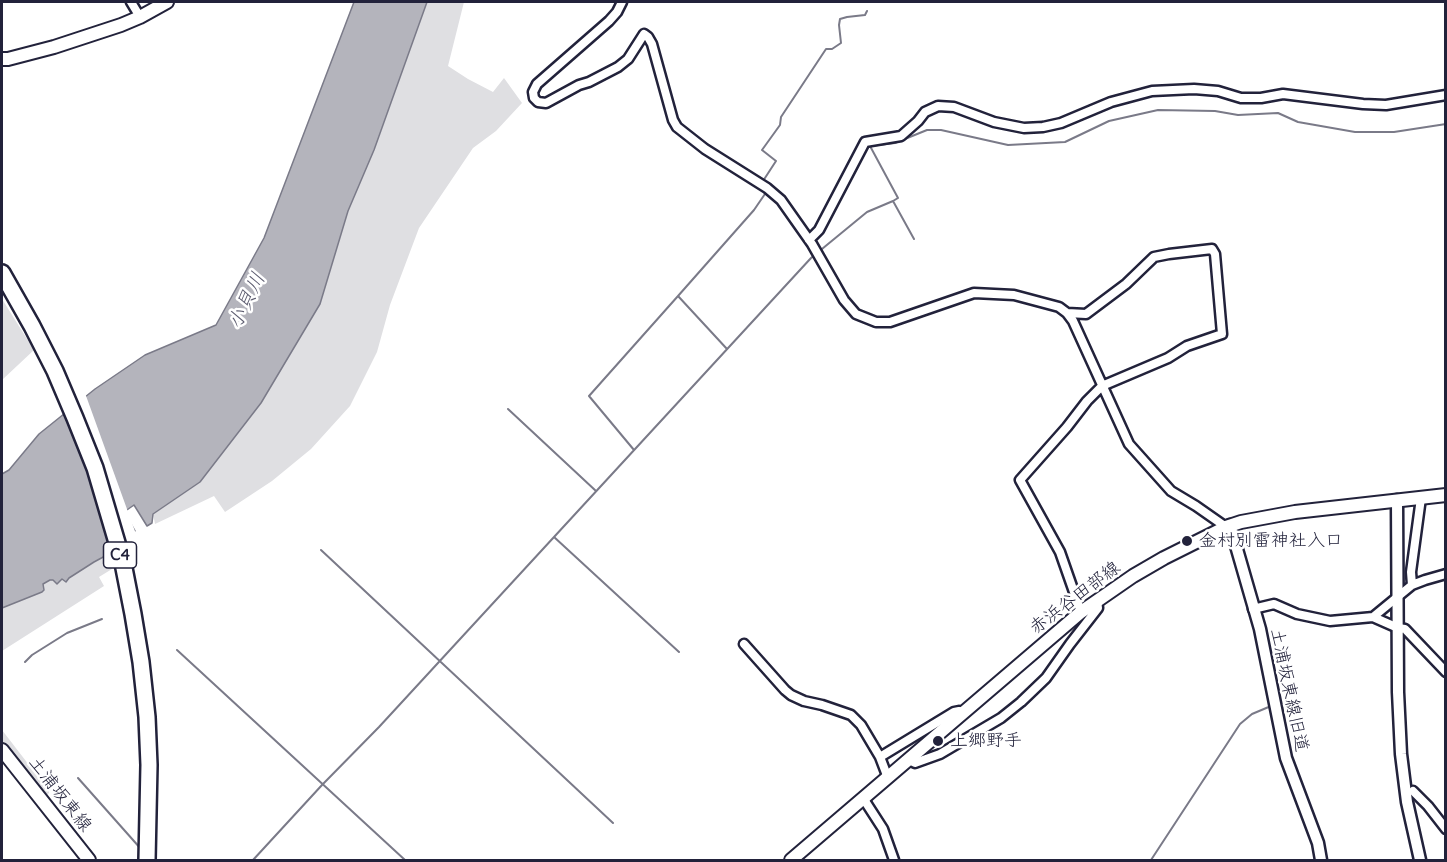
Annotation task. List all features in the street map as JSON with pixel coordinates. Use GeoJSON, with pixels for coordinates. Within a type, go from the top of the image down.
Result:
{"type":"FeatureCollection","features":[{"type":"Feature","properties":{"kind":"highway","name":"C4"},"geometry":{"type":"LineString","coordinates":[[2,273],[55,371],[75,418],[94,468],[123,563],[139,653],[147,717],[149,765],[147,861]]}},
{"type":"Feature","properties":{"kind":"main road"},"geometry":{"type":"LineString","coordinates":[[2,59],[54,47],[121,25],[167,2]]}},
{"type":"Feature","properties":{"kind":"main road","name":"赤浜谷田部線"},"geometry":{"type":"LineString","coordinates":[[791,861],[1082,612],[1143,570],[1228,526],[1295,512],[1446,495]]}},
{"type":"Feature","properties":{"kind":"main road","name":"土浦坂東線"},"geometry":{"type":"LineString","coordinates":[[2,750],[89,861]]}},
{"type":"Feature","properties":{"kind":"street"},"geometry":{"type":"LineString","coordinates":[[131,2],[140,17]]}},
{"type":"Feature","properties":{"kind":"street"},"geometry":{"type":"LineString","coordinates":[[622,2],[609,21],[537,84],[533,92],[534,98],[541,103],[546,103],[618,67],[636,48],[644,34],[652,44],[673,120],[677,127],[705,149],[767,188],[781,200],[798,222],[844,300],[856,314],[876,322],[890,322],[974,293],[1014,295],[1059,307],[1073,321],[1129,444],[1171,491],[1228,526]]}},
{"type":"Feature","properties":{"kind":"street"},"geometry":{"type":"LineString","coordinates":[[809,240],[819,230],[865,142],[901,136],[926,112],[938,106],[954,107],[994,122],[1024,128],[1061,123],[1111,102],[1152,91],[1194,89],[1218,91],[1241,98],[1261,98],[1283,94],[1386,105],[1446,95]]}},
{"type":"Feature","properties":{"kind":"street"},"geometry":{"type":"LineString","coordinates":[[1067,313],[1086,314],[1126,284],[1154,257],[1212,249],[1215,254],[1222,334],[1187,346],[1168,358],[1102,386],[1020,480],[1060,552],[1082,612]]}},
{"type":"Feature","properties":{"kind":"street"},"geometry":{"type":"LineString","coordinates":[[1412,585],[1411,572],[1421,498]]}},
{"type":"Feature","properties":{"kind":"street"},"geometry":{"type":"LineString","coordinates":[[1397,500],[1398,692],[1401,754],[1409,811],[1420,861]]}},
{"type":"Feature","properties":{"kind":"street","name":"土浦坂東線旧道"},"geometry":{"type":"LineString","coordinates":[[1228,526],[1264,645],[1286,758],[1318,843],[1321,861]]}},
{"type":"Feature","properties":{"kind":"street"},"geometry":{"type":"LineString","coordinates":[[1372,617],[1412,585],[1446,574]]}},
{"type":"Feature","properties":{"kind":"street"},"geometry":{"type":"LineString","coordinates":[[909,760],[915,763],[939,754],[1001,718],[1021,702],[1046,678],[1098,608],[1097,601]]}},
{"type":"Feature","properties":{"kind":"street"},"geometry":{"type":"LineString","coordinates":[[1253,609],[1274,604],[1297,614],[1330,621],[1372,617],[1398,628],[1406,628],[1446,672]]}},
{"type":"Feature","properties":{"kind":"street"},"geometry":{"type":"LineString","coordinates":[[744,644],[791,695],[851,715],[861,725],[880,757],[888,778]]}},
{"type":"Feature","properties":{"kind":"street"},"geometry":{"type":"LineString","coordinates":[[880,757],[954,712],[965,712]]}},
{"type":"Feature","properties":{"kind":"street"},"geometry":{"type":"LineString","coordinates":[[1413,791],[1446,829]]}},
{"type":"Feature","properties":{"kind":"street"},"geometry":{"type":"LineString","coordinates":[[863,798],[883,829],[894,861]]}},
{"type":"Feature","properties":{"kind":"shaded area"},"geometry":{"type":"Polygon","coordinates":[[[427,2],[464,2],[448,66],[493,92],[504,78],[522,103],[496,131],[473,148],[419,228],[390,305],[377,352],[350,406],[311,449],[272,481],[225,512],[214,496],[155,524],[153,514],[200,482],[261,403],[320,304],[348,211],[379,137],[427,2]]]}},
{"type":"Feature","properties":{"kind":"shaded area"},"geometry":{"type":"Polygon","coordinates":[[[2,299],[34,350],[2,380],[2,299]]]}},
{"type":"Feature","properties":{"kind":"shaded area"},"geometry":{"type":"Polygon","coordinates":[[[108,554],[112,569],[99,577],[104,586],[2,651],[2,608],[42,592],[43,584],[50,580],[57,584],[62,579],[68,580],[108,554]]]}},
{"type":"Feature","properties":{"kind":"shaded area"},"geometry":{"type":"Polygon","coordinates":[[[2,730],[49,791],[47,795],[2,741],[2,730]]]}},
{"type":"Feature","properties":{"kind":"water","name":"小貝川"},"geometry":{"type":"Polygon","coordinates":[[[354,2],[427,2],[374,150],[348,211],[320,304],[261,403],[200,482],[153,514],[152,523],[147,526],[134,505],[124,512],[135,531],[131,534],[131,542],[94,562],[66,582],[62,579],[57,584],[50,580],[43,584],[42,592],[2,608],[2,474],[9,470],[39,434],[95,389],[145,355],[216,325],[264,238],[354,2]]]}},
{"type":"Feature","properties":{"kind":"pier"},"geometry":{"type":"Polygon","coordinates":[[[85,393],[136,534],[132,537],[132,544],[114,554],[95,485],[66,408],[85,393]]]}},
{"type":"Feature","properties":{"kind":"waterway"},"geometry":{"type":"LineString","coordinates":[[765,183],[763,181],[776,161],[762,150],[780,125],[781,117],[826,49],[832,49],[841,43],[840,19],[865,15],[867,11]]}},
{"type":"Feature","properties":{"kind":"waterway"},"geometry":{"type":"LineString","coordinates":[[893,201],[898,198],[870,146],[895,143],[927,130],[941,130],[1008,145],[1065,142],[1109,121],[1158,110],[1215,111],[1238,115],[1278,113],[1298,122],[1355,132],[1394,132],[1446,124]]}},
{"type":"Feature","properties":{"kind":"waterway"},"geometry":{"type":"LineString","coordinates":[[727,349],[678,296],[754,210],[767,191]]}},
{"type":"Feature","properties":{"kind":"waterway"},"geometry":{"type":"LineString","coordinates":[[253,860],[379,727],[811,258],[867,212],[893,201],[914,239]]}},
{"type":"Feature","properties":{"kind":"waterway"},"geometry":{"type":"LineString","coordinates":[[634,450],[589,396],[678,296]]}},
{"type":"Feature","properties":{"kind":"waterway"},"geometry":{"type":"LineString","coordinates":[[508,409],[596,491]]}},
{"type":"Feature","properties":{"kind":"waterway"},"geometry":{"type":"LineString","coordinates":[[554,537],[679,652]]}},
{"type":"Feature","properties":{"kind":"waterway"},"geometry":{"type":"LineString","coordinates":[[321,550],[613,823]]}},
{"type":"Feature","properties":{"kind":"waterway"},"geometry":{"type":"LineString","coordinates":[[25,662],[67,633],[102,619]]}},
{"type":"Feature","properties":{"kind":"waterway"},"geometry":{"type":"LineString","coordinates":[[177,650],[405,860]]}},
{"type":"Feature","properties":{"kind":"waterway"},"geometry":{"type":"LineString","coordinates":[[1151,860],[1240,724],[1252,714],[1271,706]]}},
{"type":"Feature","properties":{"kind":"waterway"},"geometry":{"type":"LineString","coordinates":[[78,778],[141,849]]}},
{"type":"Feature","properties":{"kind":"place","name":"金村別雷神社入口"},"geometry":{"type":"Point","coordinates":[1187,541]}},
{"type":"Feature","properties":{"kind":"place","name":"上郷野手"},"geometry":{"type":"Point","coordinates":[938,741]}}]}
